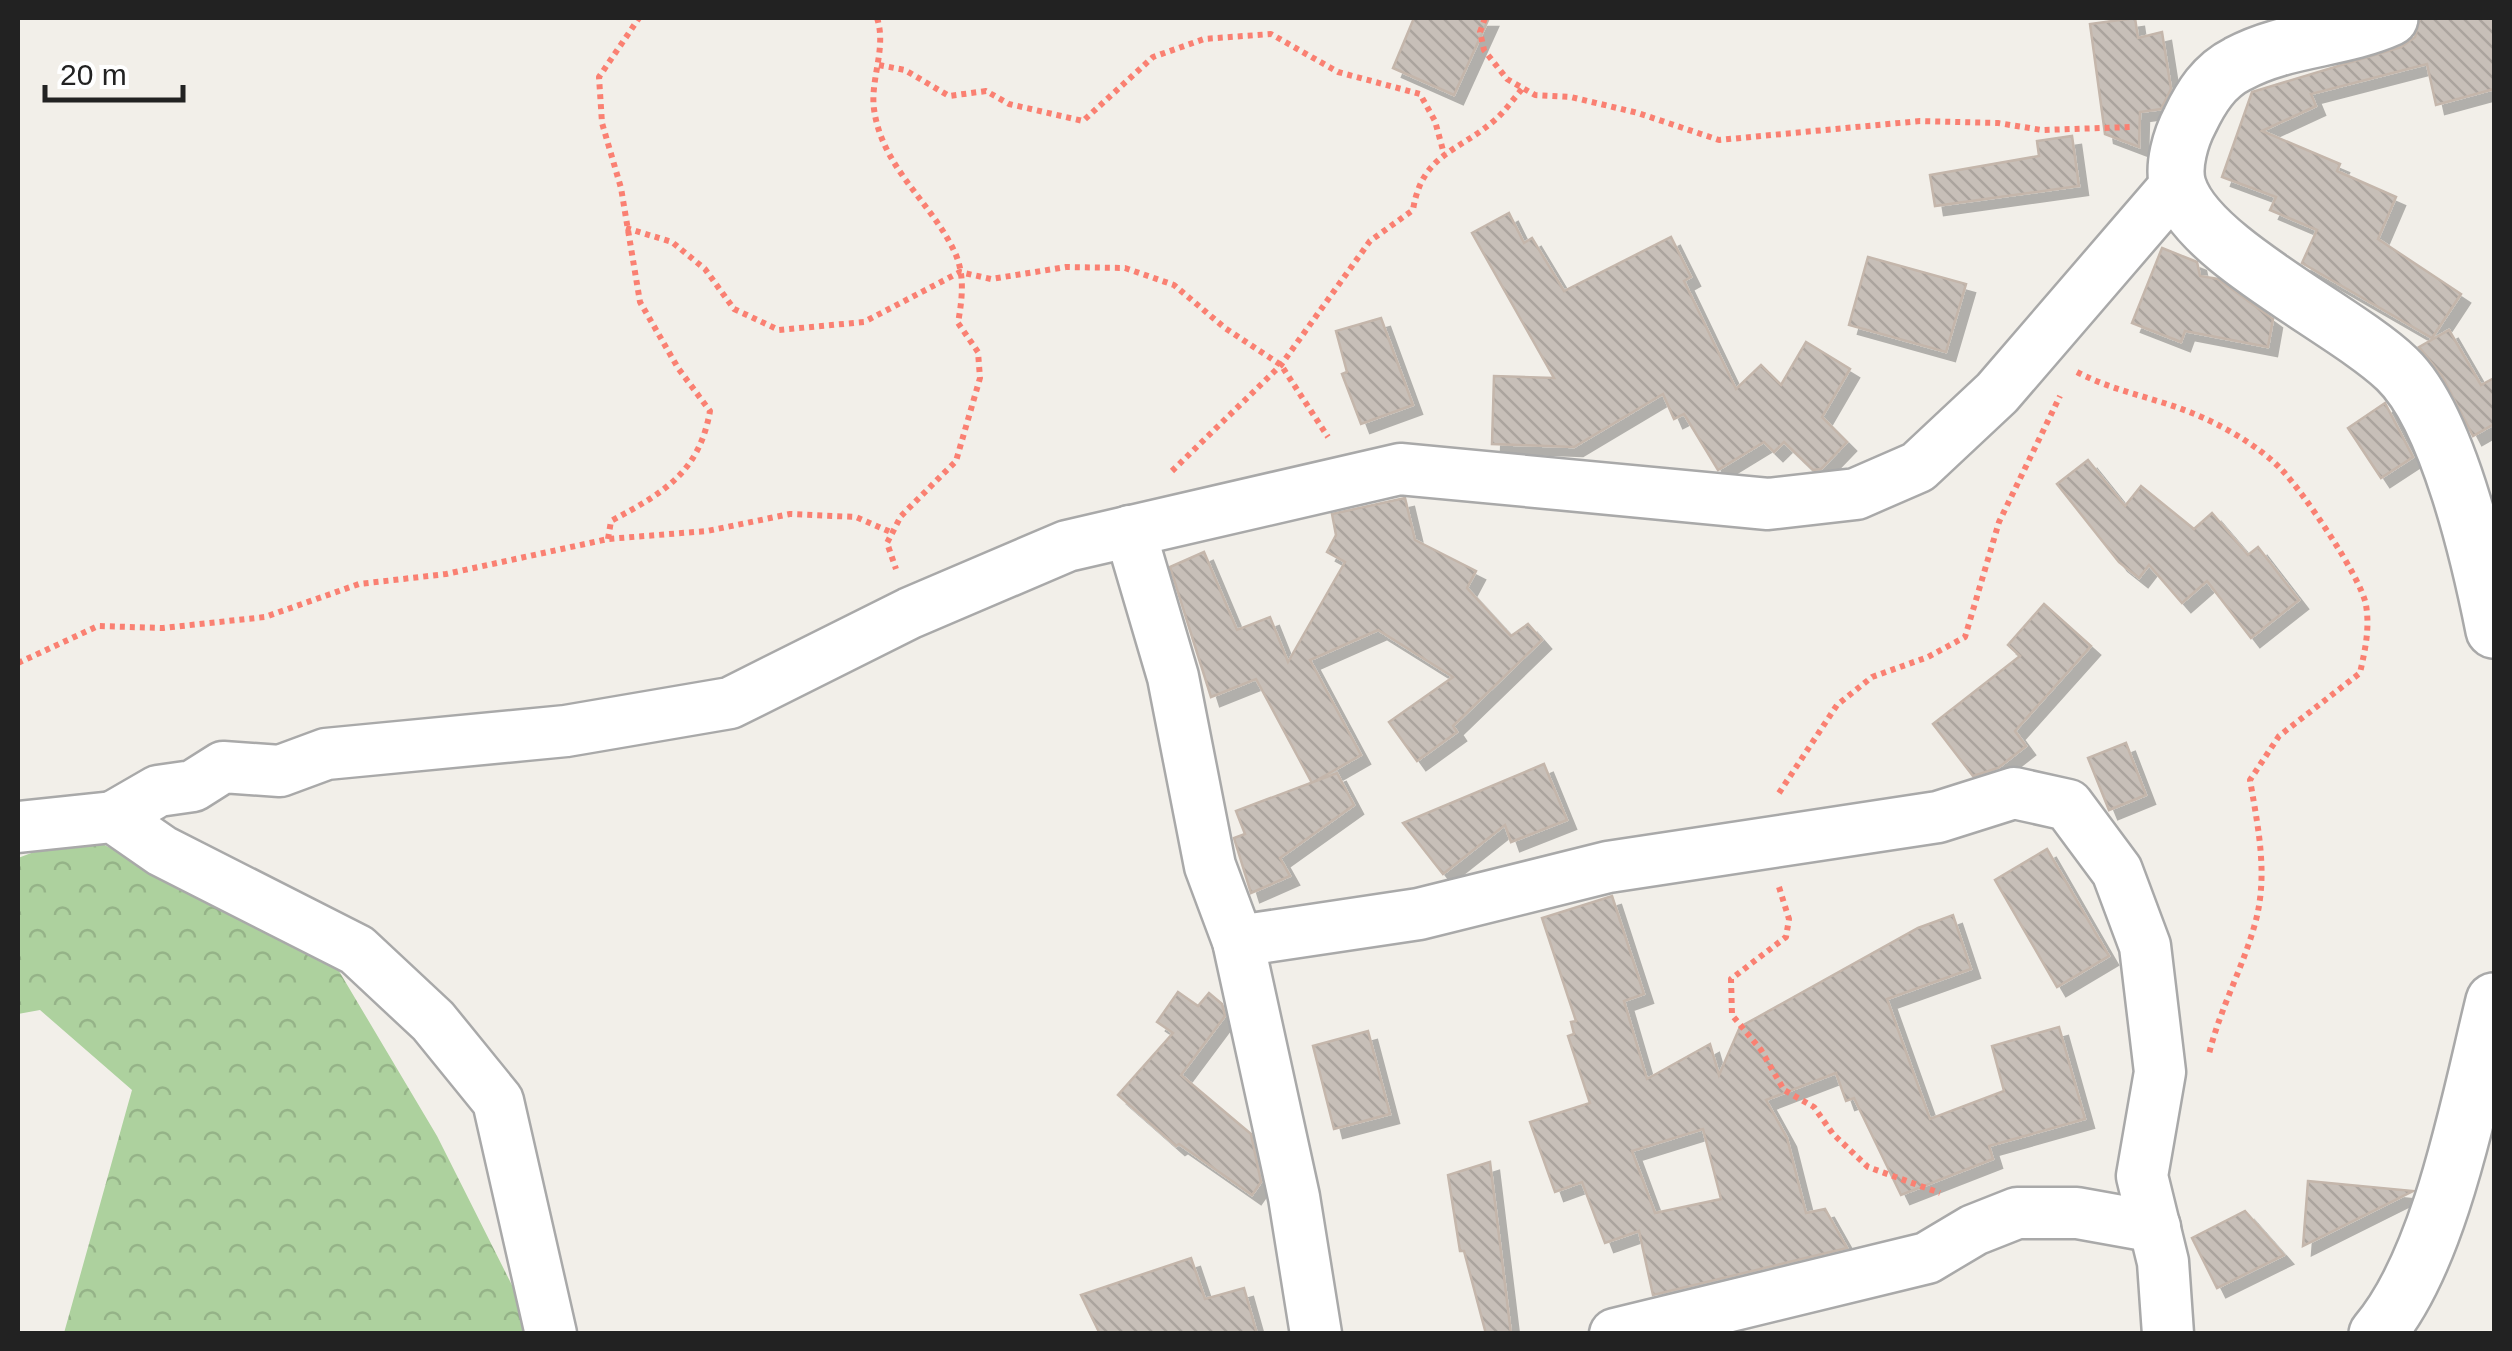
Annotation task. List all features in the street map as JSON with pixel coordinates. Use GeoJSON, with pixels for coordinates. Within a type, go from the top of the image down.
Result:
{"type":"FeatureCollection","features":[{"type":"Feature","properties":{"kind":"street"},"geometry":{"type":"LineString","coordinates":[[18,827],[113,818],[158,791],[194,786],[223,767],[280,770],[326,754],[566,731],[730,702],[910,613],[1068,546],[1400,469],[1768,504],[1856,494],[1918,468],[1998,393],[2178,161],[2204,92],[2236,65],[2286,44],[2360,31],[2390,18]]}},
{"type":"Feature","properties":{"kind":"street"},"geometry":{"type":"LineString","coordinates":[[2178,161],[2196,217],[2233,251],[2398,370],[2430,418],[2479,558],[2494,630]]}},
{"type":"Feature","properties":{"kind":"street"},"geometry":{"type":"LineString","coordinates":[[1130,531],[1173,678],[1210,866],[1238,941],[1294,1197],[1316,1334]]}},
{"type":"Feature","properties":{"kind":"street"},"geometry":{"type":"LineString","coordinates":[[1238,941],[1419,914],[1608,867],[1938,818],[2014,793],[2068,805],[2117,871],[2146,946],[2160,1072],[2142,1176],[2164,1262],[2168,1334]]}},
{"type":"Feature","properties":{"kind":"street"},"geometry":{"type":"LineString","coordinates":[[113,818],[162,850],[357,950],[432,1021],[498,1100],[551,1334]]}},
{"type":"Feature","properties":{"kind":"street"},"geometry":{"type":"LineString","coordinates":[[2377,1334],[2400,1306],[2436,1211],[2462,1132],[2494,1001]]}},
{"type":"Feature","properties":{"kind":"street"},"geometry":{"type":"LineString","coordinates":[[1616,1334],[1926,1258],[1974,1230],[2017,1213],[2076,1213],[2155,1226]]}},
{"type":"Feature","properties":{"kind":"path"},"geometry":{"type":"LineString","coordinates":[[608,539],[611,521],[658,496],[704,448],[710,412],[678,368],[640,302],[620,188],[602,124],[599,77],[639,18]]}},
{"type":"Feature","properties":{"kind":"path"},"geometry":{"type":"LineString","coordinates":[[876,18],[879,65],[874,108],[896,170],[956,255],[963,292],[958,323],[978,352],[980,378],[956,461],[902,516],[888,543],[910,613]]}},
{"type":"Feature","properties":{"kind":"path"},"geometry":{"type":"LineString","coordinates":[[1486,18],[1480,32],[1484,50],[1507,79],[1535,95],[1570,98],[1638,113],[1720,140],[1920,121],[1998,123],[2042,130],[2142,127],[2178,161]]}},
{"type":"Feature","properties":{"kind":"path"},"geometry":{"type":"LineString","coordinates":[[879,65],[905,70],[949,96],[986,91],[1009,104],[1083,122],[1153,56],[1204,39],[1272,34],[1338,72],[1420,94],[1436,121],[1444,154]]}},
{"type":"Feature","properties":{"kind":"path"},"geometry":{"type":"LineString","coordinates":[[1130,531],[1178,463],[1281,365],[1370,241],[1413,210],[1417,184],[1444,154],[1495,120],[1523,88]]}},
{"type":"Feature","properties":{"kind":"path"},"geometry":{"type":"LineString","coordinates":[[626,228],[672,242],[705,269],[734,310],[779,330],[864,322],[960,272],[990,279],[1066,267],[1125,268],[1174,285],[1226,328],[1281,365],[1356,480]]}},
{"type":"Feature","properties":{"kind":"path"},"geometry":{"type":"LineString","coordinates":[[2063,364],[2114,391],[2192,413],[2241,438],[2282,470],[2344,558],[2366,600],[2369,630],[2360,673],[2279,736],[2250,780],[2263,860],[2256,920],[2219,1014],[2205,1069]]}},
{"type":"Feature","properties":{"kind":"path"},"geometry":{"type":"LineString","coordinates":[[18,663],[98,626],[162,628],[265,617],[359,584],[446,574],[608,539],[707,532],[790,514],[856,517],[893,533]]}},
{"type":"Feature","properties":{"kind":"green space"},"geometry":{"type":"Polygon","coordinates":[[[82,834],[330,956],[437,1136],[536,1333],[64,1333],[132,1090],[40,1010],[18,1014],[18,858],[82,834]]]}},
{"type":"Feature","properties":{"kind":"building"},"geometry":{"type":"Polygon","coordinates":[[[1414,18],[1489,18],[1454,95],[1393,68],[1414,18]]]}},
{"type":"Feature","properties":{"kind":"building"},"geometry":{"type":"Polygon","coordinates":[[[2135,18],[2138,38],[2162,32],[2171,89],[2161,109],[2140,112],[2139,147],[2105,134],[2090,24],[2135,18]]]}},
{"type":"Feature","properties":{"kind":"building"},"geometry":{"type":"Polygon","coordinates":[[[2420,18],[2494,18],[2494,89],[2436,105],[2427,64],[2311,94],[2316,106],[2262,131],[2340,164],[2337,171],[2396,197],[2378,239],[2461,294],[2432,338],[2302,263],[2317,230],[2270,210],[2276,197],[2222,177],[2252,92],[2401,47],[2415,37],[2420,18]]]}},
{"type":"Feature","properties":{"kind":"building"},"geometry":{"type":"Polygon","coordinates":[[[2072,136],[2079,186],[1935,206],[1930,175],[2039,156],[2037,141],[2072,136]]]}},
{"type":"Feature","properties":{"kind":"building"},"geometry":{"type":"Polygon","coordinates":[[[1509,213],[1524,243],[1532,238],[1564,291],[1671,237],[1691,277],[1684,281],[1736,389],[1761,365],[1781,385],[1806,342],[1850,369],[1822,417],[1847,442],[1821,469],[1813,470],[1784,442],[1774,452],[1764,442],[1718,470],[1684,414],[1674,419],[1663,394],[1574,447],[1492,444],[1494,376],[1554,378],[1472,233],[1509,213]]]}},
{"type":"Feature","properties":{"kind":"building"},"geometry":{"type":"Polygon","coordinates":[[[2162,248],[2197,262],[2200,276],[2218,279],[2273,319],[2268,347],[2185,331],[2181,342],[2132,323],[2162,248]]]}},
{"type":"Feature","properties":{"kind":"building"},"geometry":{"type":"Polygon","coordinates":[[[1868,257],[1966,284],[1946,352],[1849,325],[1868,257]]]}},
{"type":"Feature","properties":{"kind":"building"},"geometry":{"type":"Polygon","coordinates":[[[1381,318],[1413,405],[1361,424],[1342,374],[1347,372],[1336,331],[1381,318]]]}},
{"type":"Feature","properties":{"kind":"building"},"geometry":{"type":"Polygon","coordinates":[[[2449,330],[2481,385],[2494,378],[2494,424],[2473,436],[2442,376],[2419,347],[2449,330]]]}},
{"type":"Feature","properties":{"kind":"building"},"geometry":{"type":"Polygon","coordinates":[[[2385,403],[2413,457],[2381,478],[2348,428],[2385,403]]]}},
{"type":"Feature","properties":{"kind":"building"},"geometry":{"type":"Polygon","coordinates":[[[2088,460],[2125,506],[2141,486],[2194,529],[2212,513],[2248,555],[2258,547],[2299,600],[2251,638],[2207,581],[2182,603],[2149,565],[2139,578],[2119,562],[2057,484],[2088,460]]]}},
{"type":"Feature","properties":{"kind":"building"},"geometry":{"type":"Polygon","coordinates":[[[1405,498],[1415,540],[1476,571],[1467,588],[1511,636],[1528,624],[1542,640],[1453,726],[1457,732],[1417,761],[1389,722],[1453,677],[1378,630],[1310,660],[1361,755],[1312,783],[1256,679],[1211,697],[1170,567],[1204,552],[1237,630],[1270,617],[1288,662],[1345,562],[1327,552],[1336,535],[1332,514],[1405,498]]]}},
{"type":"Feature","properties":{"kind":"building"},"geometry":{"type":"Polygon","coordinates":[[[2044,604],[2091,646],[2015,731],[2026,746],[1998,768],[1973,776],[1933,724],[2020,656],[2008,645],[2044,604]]]}},
{"type":"Feature","properties":{"kind":"building"},"geometry":{"type":"Polygon","coordinates":[[[2126,743],[2146,795],[2109,810],[2088,758],[2126,743]]]}},
{"type":"Feature","properties":{"kind":"building"},"geometry":{"type":"Polygon","coordinates":[[[1544,764],[1567,820],[1511,842],[1505,825],[1443,874],[1403,823],[1544,764]]]}},
{"type":"Feature","properties":{"kind":"building"},"geometry":{"type":"Polygon","coordinates":[[[1337,773],[1354,805],[1280,858],[1290,876],[1251,893],[1234,838],[1245,834],[1236,811],[1337,773]]]}},
{"type":"Feature","properties":{"kind":"building"},"geometry":{"type":"Polygon","coordinates":[[[2047,849],[2109,956],[2057,987],[1995,880],[2047,849]]]}},
{"type":"Feature","properties":{"kind":"building"},"geometry":{"type":"Polygon","coordinates":[[[1612,896],[1644,994],[1624,1001],[1647,1079],[1710,1044],[1719,1075],[1740,1027],[1918,928],[1953,915],[1971,969],[1887,999],[1930,1119],[2004,1091],[1992,1046],[2059,1027],[2085,1119],[1989,1146],[1993,1159],[1901,1195],[1854,1098],[1846,1101],[1836,1073],[1766,1100],[1787,1138],[1806,1213],[1825,1209],[1847,1248],[1653,1295],[1639,1231],[1605,1243],[1582,1182],[1555,1192],[1530,1122],[1590,1103],[1568,1036],[1574,1034],[1571,1022],[1576,1021],[1542,918],[1612,896]],[[1703,1129],[1632,1151],[1655,1213],[1721,1199],[1703,1129]]]}},
{"type":"Feature","properties":{"kind":"building"},"geometry":{"type":"Polygon","coordinates":[[[1178,992],[1198,1006],[1209,993],[1222,1004],[1225,1016],[1181,1075],[1251,1134],[1261,1182],[1252,1195],[1179,1144],[1176,1146],[1118,1095],[1173,1033],[1157,1022],[1178,992]]]}},
{"type":"Feature","properties":{"kind":"building"},"geometry":{"type":"Polygon","coordinates":[[[1368,1031],[1390,1114],[1334,1129],[1313,1046],[1368,1031]]]}},
{"type":"Feature","properties":{"kind":"building"},"geometry":{"type":"Polygon","coordinates":[[[1490,1162],[1511,1334],[1486,1334],[1464,1251],[1460,1251],[1448,1175],[1490,1162]]]}},
{"type":"Feature","properties":{"kind":"building"},"geometry":{"type":"Polygon","coordinates":[[[2308,1181],[2413,1191],[2303,1246],[2308,1181]]]}},
{"type":"Feature","properties":{"kind":"building"},"geometry":{"type":"Polygon","coordinates":[[[2245,1211],[2284,1255],[2217,1288],[2192,1238],[2245,1211]]]}},
{"type":"Feature","properties":{"kind":"building"},"geometry":{"type":"Polygon","coordinates":[[[1191,1258],[1205,1299],[1244,1288],[1257,1334],[1100,1334],[1081,1295],[1191,1258]]]}}]}
